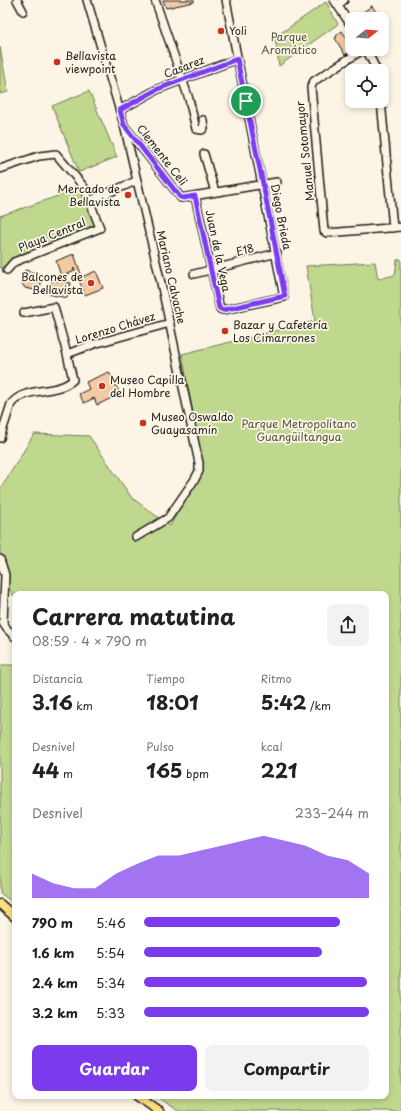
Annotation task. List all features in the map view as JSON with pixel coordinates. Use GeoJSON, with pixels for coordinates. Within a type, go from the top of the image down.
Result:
{"type":"FeatureCollection","features":[{"type":"Feature","properties":{"kind":"main road"},"geometry":{"type":"LineString","coordinates":[[0,904],[12,914]]}},
{"type":"Feature","properties":{"kind":"main road"},"geometry":{"type":"LineString","coordinates":[[142,1099],[160,1111]]}},
{"type":"Feature","properties":{"kind":"street"},"geometry":{"type":"LineString","coordinates":[[17,0],[23,11]]}},
{"type":"Feature","properties":{"kind":"street","name":"Mariano Calvache"},"geometry":{"type":"LineString","coordinates":[[87,0],[124,125],[170,323],[199,463],[199,471],[168,518],[136,537]]}},
{"type":"Feature","properties":{"kind":"street"},"geometry":{"type":"LineString","coordinates":[[155,0],[189,100],[196,129],[202,130],[204,128],[203,120]]}},
{"type":"Feature","properties":{"kind":"street","name":"Diego Brieda"},"geometry":{"type":"LineString","coordinates":[[221,310],[285,297],[226,0]]}},
{"type":"Feature","properties":{"kind":"street"},"geometry":{"type":"LineString","coordinates":[[344,0],[336,2],[345,17]]}},
{"type":"Feature","properties":{"kind":"street","name":"Manuel Sotomayor"},"geometry":{"type":"LineString","coordinates":[[354,56],[314,81],[310,87],[324,231],[327,233],[393,228]]}},
{"type":"Feature","properties":{"kind":"street","name":"Casarez"},"geometry":{"type":"LineString","coordinates":[[120,110],[152,92],[237,59]]}},
{"type":"Feature","properties":{"kind":"street"},"geometry":{"type":"LineString","coordinates":[[383,108],[393,228],[401,227]]}},
{"type":"Feature","properties":{"kind":"street","name":"Clemente Celi"},"geometry":{"type":"LineString","coordinates":[[124,125],[180,197],[183,198],[277,182]]}},
{"type":"Feature","properties":{"kind":"street"},"geometry":{"type":"LineString","coordinates":[[0,169],[39,156],[56,153],[84,187],[89,201]]}},
{"type":"Feature","properties":{"kind":"street"},"geometry":{"type":"LineString","coordinates":[[204,154],[215,192]]}},
{"type":"Feature","properties":{"kind":"street","name":"Playa Central"},"geometry":{"type":"LineString","coordinates":[[7,270],[14,262],[100,228],[89,201],[136,181]]}},
{"type":"Feature","properties":{"kind":"street","name":"Juan de la Vega"},"geometry":{"type":"LineString","coordinates":[[195,196],[210,270],[219,308],[221,310]]}},
{"type":"Feature","properties":{"kind":"street","name":"E18"},"geometry":{"type":"LineString","coordinates":[[194,274],[277,253]]}},
{"type":"Feature","properties":{"kind":"street"},"geometry":{"type":"LineString","coordinates":[[0,438],[11,404],[15,400],[21,396],[61,386],[73,380],[54,307],[24,313]]}},
{"type":"Feature","properties":{"kind":"street","name":"Lorenzo Chávez"},"geometry":{"type":"LineString","coordinates":[[67,354],[94,344],[170,323]]}},
{"type":"Feature","properties":{"kind":"street"},"geometry":{"type":"LineString","coordinates":[[0,559],[5,575],[3,623],[12,634]]}},
{"type":"Feature","properties":{"kind":"green space","name":"Parque Aromático"},"geometry":{"type":"Polygon","coordinates":[[[326,2],[338,24],[279,66],[275,37],[326,2]]]}},
{"type":"Feature","properties":{"kind":"green space"},"geometry":{"type":"Polygon","coordinates":[[[0,47],[8,92],[0,94],[0,47]]]}},
{"type":"Feature","properties":{"kind":"green space"},"geometry":{"type":"Polygon","coordinates":[[[89,91],[117,157],[79,172],[52,106],[89,91]]]}},
{"type":"Feature","properties":{"kind":"green space"},"geometry":{"type":"Polygon","coordinates":[[[84,187],[99,228],[0,268],[0,216],[84,187]]]}},
{"type":"Feature","properties":{"kind":"green space","name":"Parque Metropolitano Guangüiltangua"},"geometry":{"type":"Polygon","coordinates":[[[401,259],[401,1111],[178,1111],[160,1099],[389,1099],[389,591],[12,591],[12,593],[0,568],[0,490],[34,434],[89,436],[132,498],[170,526],[203,467],[182,354],[315,321],[306,266],[375,262],[378,279],[395,275],[397,260],[401,259]]]}},
{"type":"Feature","properties":{"kind":"green space"},"geometry":{"type":"Polygon","coordinates":[[[0,665],[12,665],[12,902],[0,893],[0,665]]]}},
{"type":"Feature","properties":{"kind":"building"},"geometry":{"type":"Polygon","coordinates":[[[163,0],[194,0],[194,2],[166,8],[163,0]]]}},
{"type":"Feature","properties":{"kind":"building"},"geometry":{"type":"Polygon","coordinates":[[[372,6],[376,12],[363,12],[372,6]]]}},
{"type":"Feature","properties":{"kind":"building"},"geometry":{"type":"Polygon","coordinates":[[[342,31],[345,36],[345,55],[335,38],[337,37],[336,36],[342,31]]]}},
{"type":"Feature","properties":{"kind":"building"},"geometry":{"type":"Polygon","coordinates":[[[74,254],[82,277],[96,271],[103,288],[85,295],[74,268],[73,272],[61,276],[56,261],[74,254]]]}},
{"type":"Feature","properties":{"kind":"building","name":"Balcones de Bellavista"},"geometry":{"type":"Polygon","coordinates":[[[25,270],[43,275],[39,291],[25,288],[22,284],[25,270]]]}},
{"type":"Feature","properties":{"kind":"building","name":"Balcones de Bellavista"},"geometry":{"type":"Polygon","coordinates":[[[52,280],[71,283],[67,298],[48,294],[52,280]]]}},
{"type":"Feature","properties":{"kind":"building","name":"Museo Capilla del Hombre"},"geometry":{"type":"Polygon","coordinates":[[[109,372],[120,394],[97,405],[94,398],[84,403],[79,394],[89,389],[86,382],[109,372]]]}},
{"type":"Feature","properties":{"kind":"place","name":"Yoli"},"geometry":{"type":"Point","coordinates":[221,31]}},
{"type":"Feature","properties":{"kind":"place","name":"Bellavista viewpoint"},"geometry":{"type":"Point","coordinates":[57,62]}},
{"type":"Feature","properties":{"kind":"place","name":"Mercado de Bellavista"},"geometry":{"type":"Point","coordinates":[128,195]}},
{"type":"Feature","properties":{"kind":"place","name":"Balcones de Bellavista"},"geometry":{"type":"Point","coordinates":[91,283]}},
{"type":"Feature","properties":{"kind":"place","name":"Bazar y Cafetería Los Cimarrones"},"geometry":{"type":"Point","coordinates":[225,331]}},
{"type":"Feature","properties":{"kind":"place","name":"Museo Capilla del Hombre"},"geometry":{"type":"Point","coordinates":[102,386]}},
{"type":"Feature","properties":{"kind":"place","name":"Museo Oswaldo Guayasamín"},"geometry":{"type":"Point","coordinates":[143,423]}},
{"type":"Feature","properties":{"kind":"route"},"geometry":{"type":"LineString","coordinates":[[237,59],[246,101],[285,296],[222,310],[219,308],[210,270],[195,196],[180,197],[124,125],[120,110],[141,97],[158,89],[237,59]]}}]}
